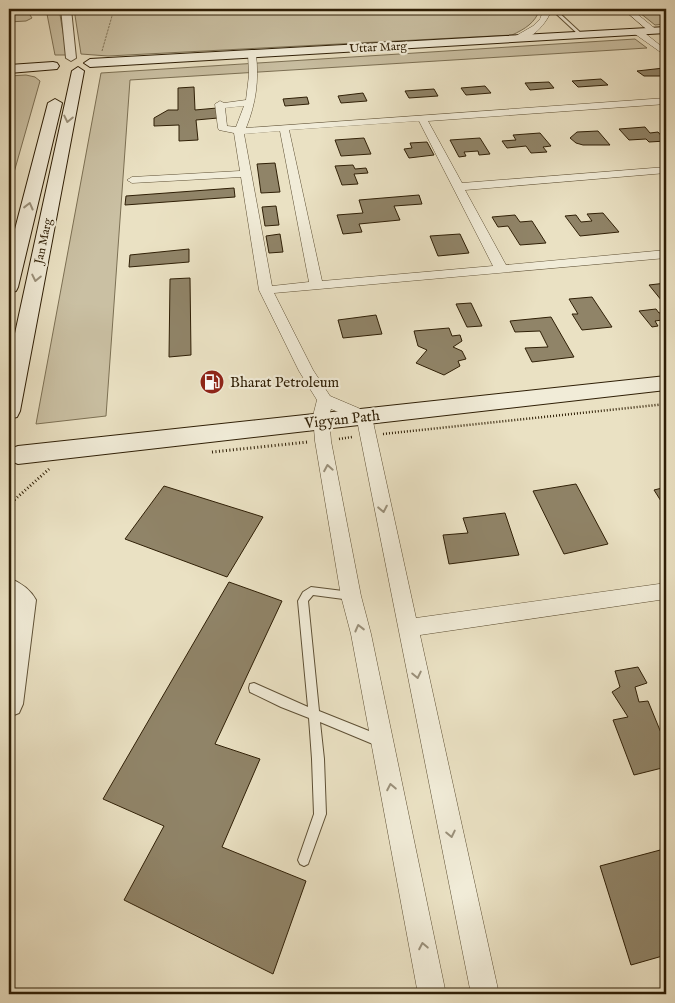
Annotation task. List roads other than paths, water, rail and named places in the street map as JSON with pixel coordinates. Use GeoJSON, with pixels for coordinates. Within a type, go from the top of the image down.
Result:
{"type":"FeatureCollection","features":[{"type":"Feature","properties":{"kind":"main road","name":"Uttar Marg"},"geometry":{"type":"LineString","coordinates":[[9,69],[666,30]]}},
{"type":"Feature","properties":{"kind":"main road","name":"Jan Marg"},"geometry":{"type":"LineString","coordinates":[[9,287],[76,64]]}},
{"type":"Feature","properties":{"kind":"main road","name":"Jan Marg"},"geometry":{"type":"LineString","coordinates":[[9,411],[76,64]]}},
{"type":"Feature","properties":{"kind":"main road","name":"Vigyan Path"},"geometry":{"type":"LineString","coordinates":[[12,455],[323,410],[364,417],[666,384]]}},
{"type":"Feature","properties":{"kind":"street","name":"Jan Marg"},"geometry":{"type":"LineString","coordinates":[[66,9],[76,64]]}},
{"type":"Feature","properties":{"kind":"street"},"geometry":{"type":"LineString","coordinates":[[517,39],[530,33],[546,18],[548,9]]}},
{"type":"Feature","properties":{"kind":"street"},"geometry":{"type":"LineString","coordinates":[[627,9],[654,31]]}},
{"type":"Feature","properties":{"kind":"street"},"geometry":{"type":"LineString","coordinates":[[638,32],[666,54]]}},
{"type":"Feature","properties":{"kind":"street"},"geometry":{"type":"LineString","coordinates":[[252,54],[254,78],[251,102],[239,131],[266,290],[323,410],[323,440],[351,596],[361,634],[432,994]]}},
{"type":"Feature","properties":{"kind":"street"},"geometry":{"type":"LineString","coordinates":[[251,102],[220,105],[223,128],[239,131],[666,101]]}},
{"type":"Feature","properties":{"kind":"street"},"geometry":{"type":"LineString","coordinates":[[422,118],[502,268]]}},
{"type":"Feature","properties":{"kind":"street"},"geometry":{"type":"LineString","coordinates":[[284,128],[316,285]]}},
{"type":"Feature","properties":{"kind":"street"},"geometry":{"type":"LineString","coordinates":[[458,187],[666,170]]}},
{"type":"Feature","properties":{"kind":"street"},"geometry":{"type":"LineString","coordinates":[[132,180],[246,174]]}},
{"type":"Feature","properties":{"kind":"street"},"geometry":{"type":"LineString","coordinates":[[266,290],[666,254]]}},
{"type":"Feature","properties":{"kind":"street"},"geometry":{"type":"LineString","coordinates":[[364,417],[485,994]]}},
{"type":"Feature","properties":{"kind":"street"},"geometry":{"type":"LineString","coordinates":[[9,589],[23,600],[9,704]]}},
{"type":"Feature","properties":{"kind":"street"},"geometry":{"type":"LineString","coordinates":[[407,628],[666,592]]}},
{"type":"Feature","properties":{"kind":"lane"},"geometry":{"type":"LineString","coordinates":[[553,9],[581,35]]}},
{"type":"Feature","properties":{"kind":"lane"},"geometry":{"type":"LineString","coordinates":[[304,860],[320,814],[318,759],[303,601],[311,591],[351,596]]}},
{"type":"Feature","properties":{"kind":"lane"},"geometry":{"type":"LineString","coordinates":[[254,688],[314,715],[382,742]]}},
{"type":"Feature","properties":{"kind":"place","name":"Bharat Petroleum"},"geometry":{"type":"Point","coordinates":[212,382]}}]}
